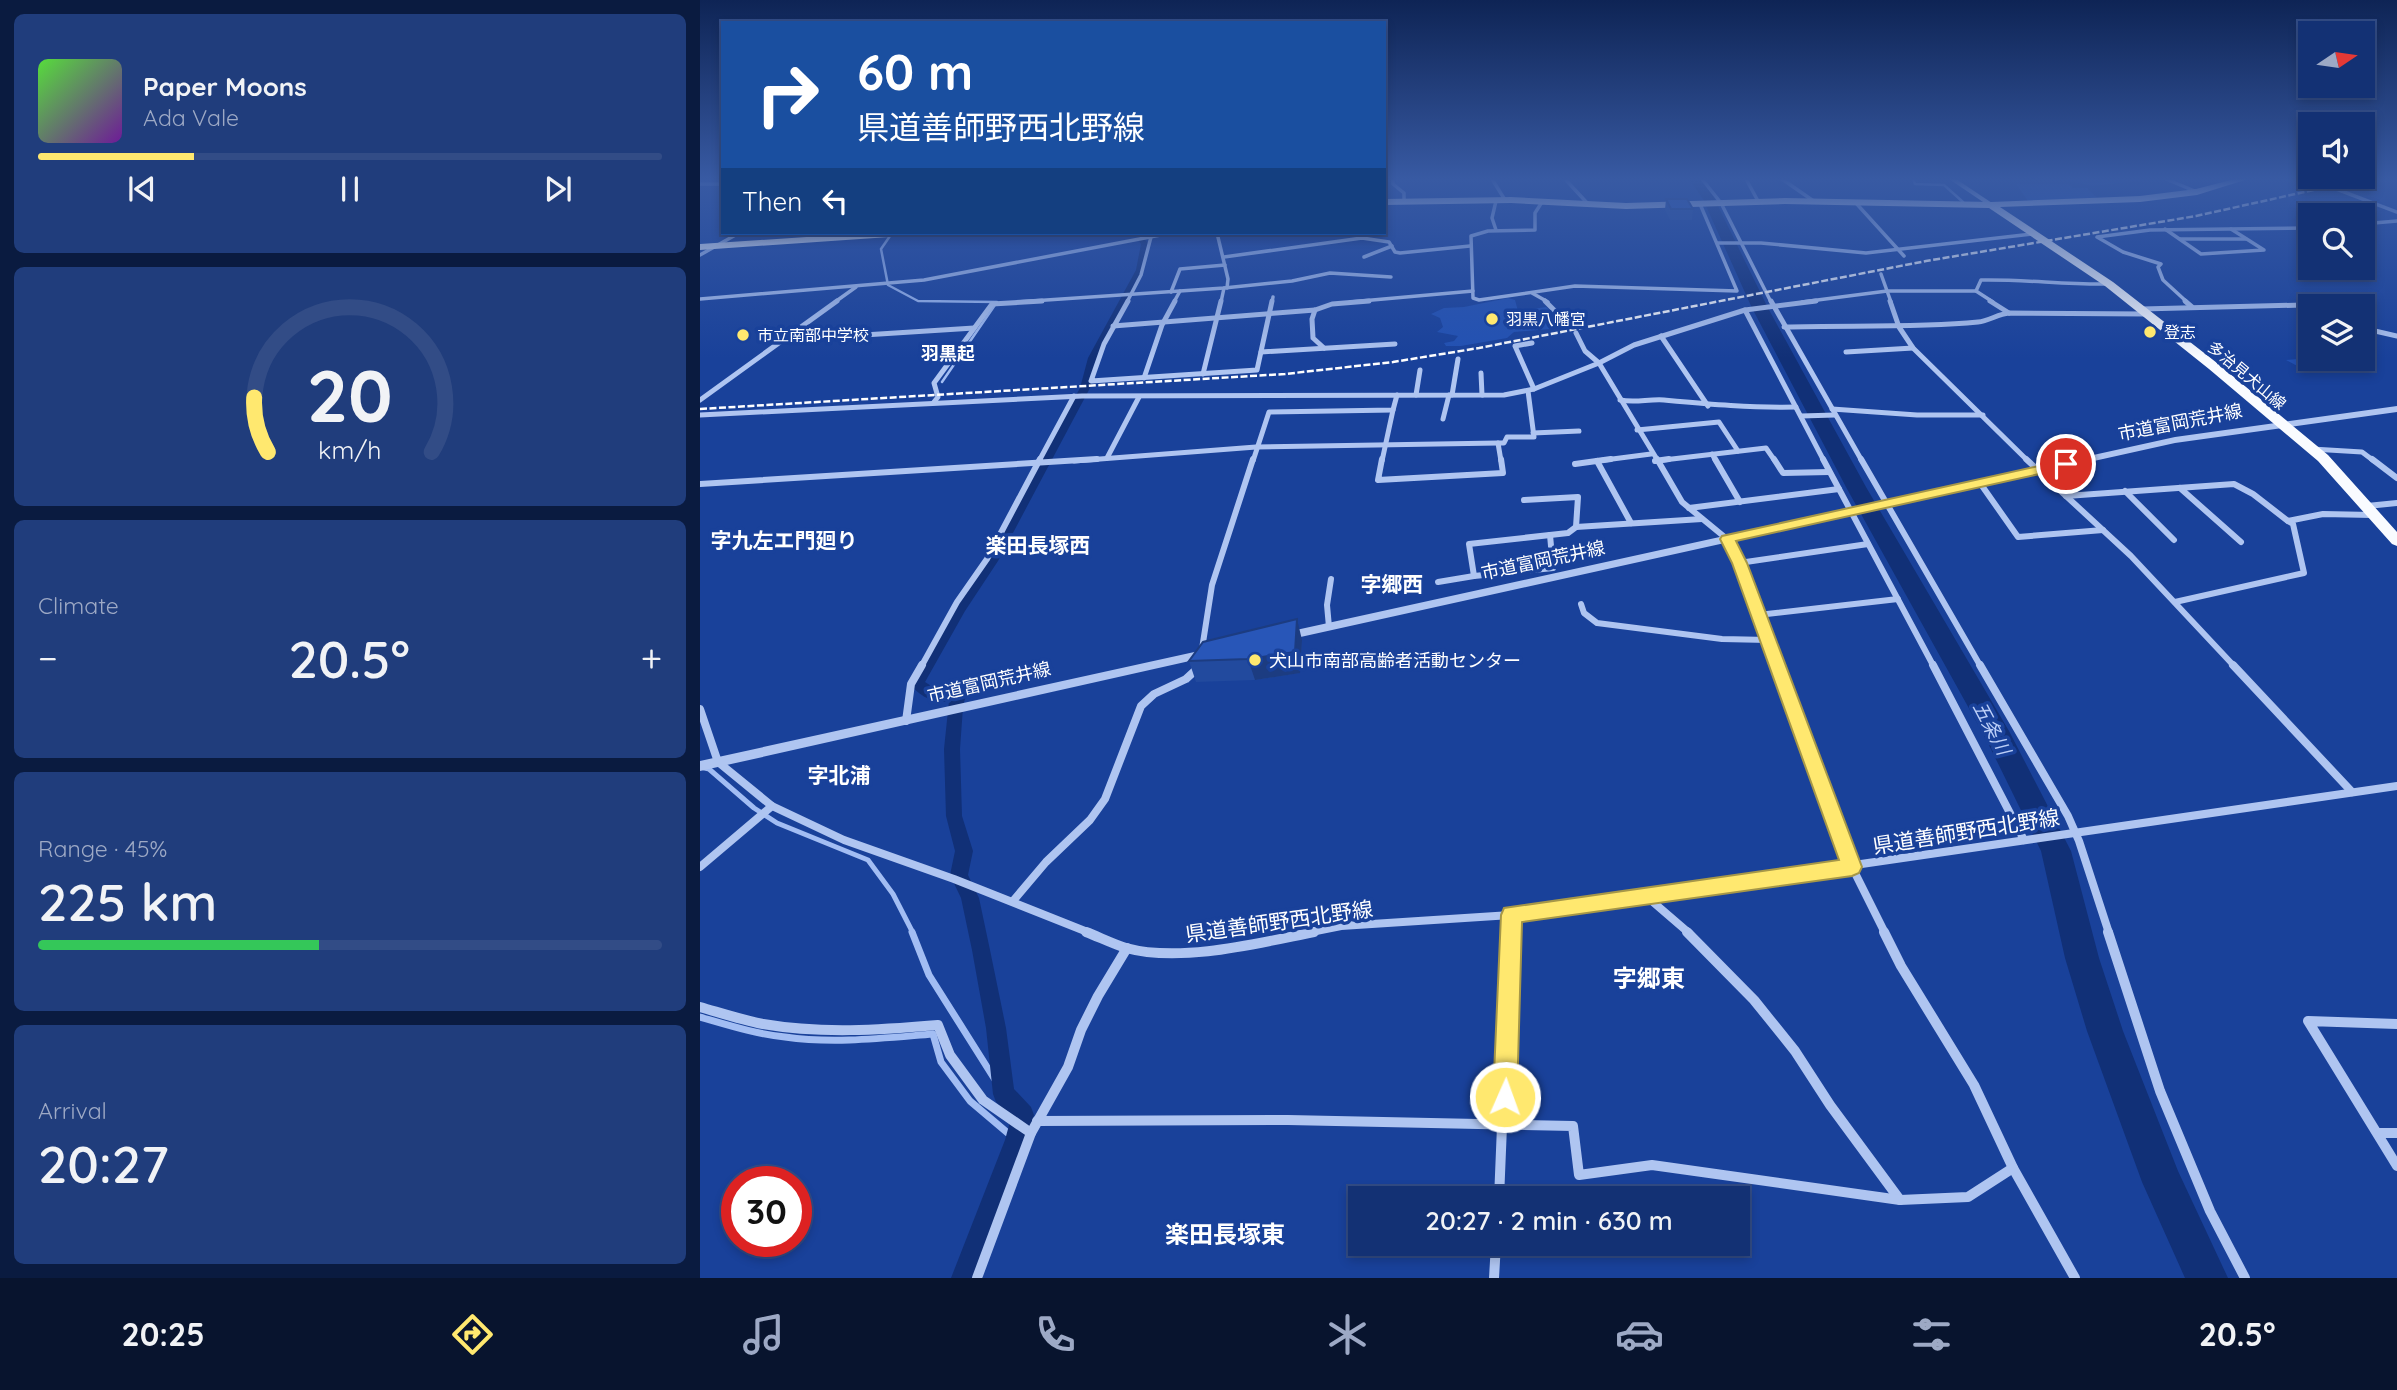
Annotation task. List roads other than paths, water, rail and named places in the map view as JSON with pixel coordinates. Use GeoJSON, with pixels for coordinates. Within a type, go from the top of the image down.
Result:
{"type":"FeatureCollection","features":[{"type":"Feature","properties":{"kind":"main road"},"geometry":{"type":"LineString","coordinates":[[700,247],[822,239]]}},
{"type":"Feature","properties":{"kind":"main road","name":"多治見犬山線"},"geometry":{"type":"LineString","coordinates":[[2039,239],[2145,311],[2312,449],[2397,541]]}},
{"type":"Feature","properties":{"kind":"street"},"geometry":{"type":"LineString","coordinates":[[700,255],[728,239]]}},
{"type":"Feature","properties":{"kind":"street"},"geometry":{"type":"LineString","coordinates":[[700,299],[924,280],[1144,239]]}},
{"type":"Feature","properties":{"kind":"street"},"geometry":{"type":"LineString","coordinates":[[1151,239],[1146,269],[1095,362],[1091,381],[1257,370],[1273,297]]}},
{"type":"Feature","properties":{"kind":"street"},"geometry":{"type":"LineString","coordinates":[[1203,374],[1226,288],[1224,257],[1219,239]]}},
{"type":"Feature","properties":{"kind":"street"},"geometry":{"type":"LineString","coordinates":[[1224,257],[1358,239]]}},
{"type":"Feature","properties":{"kind":"street"},"geometry":{"type":"LineString","coordinates":[[1367,239],[1389,242],[1395,252],[1400,253],[1470,246]]}},
{"type":"Feature","properties":{"kind":"street"},"geometry":{"type":"LineString","coordinates":[[1471,239],[1473,298],[1479,300],[1609,285],[1737,291],[1715,239]]}},
{"type":"Feature","properties":{"kind":"street"},"geometry":{"type":"LineString","coordinates":[[1738,239],[1772,307],[2075,832],[2160,1091],[2210,1212],[2245,1278]]}},
{"type":"Feature","properties":{"kind":"street"},"geometry":{"type":"LineString","coordinates":[[1888,239],[1904,256]]}},
{"type":"Feature","properties":{"kind":"street"},"geometry":{"type":"LineString","coordinates":[[1717,243],[1866,253],[1993,239]]}},
{"type":"Feature","properties":{"kind":"street"},"geometry":{"type":"LineString","coordinates":[[2100,239],[2123,252],[2161,264],[2158,267],[2163,280],[2192,307]]}},
{"type":"Feature","properties":{"kind":"street"},"geometry":{"type":"LineString","coordinates":[[2179,239],[2246,239],[2264,250],[2201,254],[2179,239]]}},
{"type":"Feature","properties":{"kind":"street"},"geometry":{"type":"LineString","coordinates":[[1364,257],[1392,246]]}},
{"type":"Feature","properties":{"kind":"street"},"geometry":{"type":"LineString","coordinates":[[1171,292],[1180,269],[1225,265]]}},
{"type":"Feature","properties":{"kind":"street"},"geometry":{"type":"LineString","coordinates":[[934,402],[938,397],[934,383],[992,304],[1226,288],[1292,281],[1329,273],[1391,277]]}},
{"type":"Feature","properties":{"kind":"street"},"geometry":{"type":"LineString","coordinates":[[1881,274],[1899,327],[1913,348],[2175,602],[2352,792]]}},
{"type":"Feature","properties":{"kind":"street"},"geometry":{"type":"LineString","coordinates":[[1976,291],[1982,280],[2026,279],[2075,285],[2109,284]]}},
{"type":"Feature","properties":{"kind":"street"},"geometry":{"type":"LineString","coordinates":[[700,400],[856,286]]}},
{"type":"Feature","properties":{"kind":"street"},"geometry":{"type":"LineString","coordinates":[[1113,326],[1315,310],[1332,304],[1473,291]]}},
{"type":"Feature","properties":{"kind":"street"},"geometry":{"type":"LineString","coordinates":[[700,415],[1074,396],[1482,396],[1531,390],[1599,363],[1634,345],[1747,309],[1887,291],[1976,291],[2009,313]]}},
{"type":"Feature","properties":{"kind":"street"},"geometry":{"type":"LineString","coordinates":[[1144,378],[1164,322],[1180,292]]}},
{"type":"Feature","properties":{"kind":"street"},"geometry":{"type":"LineString","coordinates":[[1532,292],[1554,307],[1574,330],[1585,351],[1599,363],[1651,454],[1689,508],[1727,539],[1740,563],[1852,867],[1901,966],[1975,1084],[2013,1168],[2075,1278]]}},
{"type":"Feature","properties":{"kind":"street"},"geometry":{"type":"LineString","coordinates":[[1784,327],[1873,324],[1899,327],[1983,322],[1999,314],[2009,313],[2145,311],[2298,304]]}},
{"type":"Feature","properties":{"kind":"street"},"geometry":{"type":"LineString","coordinates":[[1747,309],[1850,512],[1962,715],[2024,840]]}},
{"type":"Feature","properties":{"kind":"street"},"geometry":{"type":"LineString","coordinates":[[1315,310],[1312,319],[1313,338],[1324,348]]}},
{"type":"Feature","properties":{"kind":"street"},"geometry":{"type":"LineString","coordinates":[[784,340],[974,328]]}},
{"type":"Feature","properties":{"kind":"street"},"geometry":{"type":"LineString","coordinates":[[2375,331],[2397,336]]}},
{"type":"Feature","properties":{"kind":"street"},"geometry":{"type":"LineString","coordinates":[[1661,336],[1708,406]]}},
{"type":"Feature","properties":{"kind":"street"},"geometry":{"type":"LineString","coordinates":[[700,484],[1036,464],[1256,447],[1504,443],[1507,437],[1534,437],[1531,390],[1515,346],[1532,343]]}},
{"type":"Feature","properties":{"kind":"street"},"geometry":{"type":"LineString","coordinates":[[1261,352],[1395,344]]}},
{"type":"Feature","properties":{"kind":"street"},"geometry":{"type":"LineString","coordinates":[[1846,352],[1913,348]]}},
{"type":"Feature","properties":{"kind":"street"},"geometry":{"type":"LineString","coordinates":[[1443,419],[1458,359]]}},
{"type":"Feature","properties":{"kind":"street"},"geometry":{"type":"LineString","coordinates":[[1416,395],[1420,370]]}},
{"type":"Feature","properties":{"kind":"street"},"geometry":{"type":"LineString","coordinates":[[1481,373],[1482,396]]}},
{"type":"Feature","properties":{"kind":"street"},"geometry":{"type":"LineString","coordinates":[[1397,395],[1378,481],[1503,473],[1498,443]]}},
{"type":"Feature","properties":{"kind":"street"},"geometry":{"type":"LineString","coordinates":[[906,720],[911,684],[957,601],[987,559],[1074,396]]}},
{"type":"Feature","properties":{"kind":"street"},"geometry":{"type":"LineString","coordinates":[[1013,901],[1046,862],[1090,820],[1105,799],[1141,706],[1156,692],[1180,683],[1193,674],[1201,662],[1212,585],[1274,396]]}},
{"type":"Feature","properties":{"kind":"street"},"geometry":{"type":"LineString","coordinates":[[1107,458],[1139,397]]}},
{"type":"Feature","properties":{"kind":"street"},"geometry":{"type":"LineString","coordinates":[[1620,400],[1634,403],[1658,400],[1708,406],[1796,407]]}},
{"type":"Feature","properties":{"kind":"street","name":"市道富岡荒井線"},"geometry":{"type":"LineString","coordinates":[[1278,638],[1555,572],[1727,539],[2185,438],[2397,409]]}},
{"type":"Feature","properties":{"kind":"street"},"geometry":{"type":"LineString","coordinates":[[1269,412],[1393,410]]}},
{"type":"Feature","properties":{"kind":"street"},"geometry":{"type":"LineString","coordinates":[[1801,416],[1833,412],[1984,415]]}},
{"type":"Feature","properties":{"kind":"street"},"geometry":{"type":"LineString","coordinates":[[1637,430],[1719,422],[1738,451]]}},
{"type":"Feature","properties":{"kind":"street"},"geometry":{"type":"LineString","coordinates":[[1533,433],[1579,431]]}},
{"type":"Feature","properties":{"kind":"street"},"geometry":{"type":"LineString","coordinates":[[1656,461],[1766,448],[1783,473],[1829,472]]}},
{"type":"Feature","properties":{"kind":"street"},"geometry":{"type":"LineString","coordinates":[[2312,449],[2362,452],[2397,478]]}},
{"type":"Feature","properties":{"kind":"street"},"geometry":{"type":"LineString","coordinates":[[1575,464],[1651,454]]}},
{"type":"Feature","properties":{"kind":"street"},"geometry":{"type":"LineString","coordinates":[[1712,454],[1740,502]]}},
{"type":"Feature","properties":{"kind":"street"},"geometry":{"type":"LineString","coordinates":[[1597,461],[1631,523]]}},
{"type":"Feature","properties":{"kind":"street"},"geometry":{"type":"LineString","coordinates":[[1980,483],[2018,537],[2103,530]]}},
{"type":"Feature","properties":{"kind":"street"},"geometry":{"type":"LineString","coordinates":[[2066,496],[2234,484],[2253,494],[2293,524],[2297,541],[2296,554],[2304,573],[2175,602]]}},
{"type":"Feature","properties":{"kind":"street"},"geometry":{"type":"LineString","coordinates":[[2180,488],[2241,542]]}},
{"type":"Feature","properties":{"kind":"street"},"geometry":{"type":"LineString","coordinates":[[1689,508],[1839,489]]}},
{"type":"Feature","properties":{"kind":"street"},"geometry":{"type":"LineString","coordinates":[[2125,492],[2174,540]]}},
{"type":"Feature","properties":{"kind":"street"},"geometry":{"type":"LineString","coordinates":[[1524,500],[1578,497],[1576,527]]}},
{"type":"Feature","properties":{"kind":"street"},"geometry":{"type":"LineString","coordinates":[[2288,521],[2323,514],[2370,511],[2397,503]]}},
{"type":"Feature","properties":{"kind":"street"},"geometry":{"type":"LineString","coordinates":[[1474,576],[1469,544],[1568,533],[1576,527],[1703,519]]}},
{"type":"Feature","properties":{"kind":"street"},"geometry":{"type":"LineString","coordinates":[[1438,582],[1474,576],[1555,572],[1550,535]]}},
{"type":"Feature","properties":{"kind":"street"},"geometry":{"type":"LineString","coordinates":[[1740,563],[1868,544]]}},
{"type":"Feature","properties":{"kind":"street"},"geometry":{"type":"LineString","coordinates":[[1329,627],[1327,605],[1331,579]]}},
{"type":"Feature","properties":{"kind":"street"},"geometry":{"type":"LineString","coordinates":[[1758,615],[1898,599]]}},
{"type":"Feature","properties":{"kind":"street"},"geometry":{"type":"LineString","coordinates":[[1581,604],[1584,613],[1597,623],[1723,639],[1768,640]]}},
{"type":"Feature","properties":{"kind":"street","name":"市道富岡荒井線"},"geometry":{"type":"LineString","coordinates":[[700,766],[1227,649]]}},
{"type":"Feature","properties":{"kind":"street"},"geometry":{"type":"LineString","coordinates":[[700,709],[718,762]]}},
{"type":"Feature","properties":{"kind":"street","name":"県道善師野西北野線"},"geometry":{"type":"LineString","coordinates":[[718,762],[772,806],[844,840],[954,878],[1127,948],[1161,953],[1210,950],[1341,926],[1511,915],[2397,786]]}},
{"type":"Feature","properties":{"kind":"street"},"geometry":{"type":"LineString","coordinates":[[700,867],[772,806]]}},
{"type":"Feature","properties":{"kind":"street"},"geometry":{"type":"LineString","coordinates":[[1646,895],[1689,933],[1754,1000],[1795,1051],[1830,1105],[1900,1200]]}},
{"type":"Feature","properties":{"kind":"street"},"geometry":{"type":"LineString","coordinates":[[1500,1186],[1511,915]]}},
{"type":"Feature","properties":{"kind":"street"},"geometry":{"type":"LineString","coordinates":[[977,1278],[1031,1133],[1068,1067],[1081,1030],[1098,996],[1127,948]]}},
{"type":"Feature","properties":{"kind":"street"},"geometry":{"type":"LineString","coordinates":[[700,1007],[767,1025],[830,1030],[862,1031],[938,1025],[950,1055],[983,1100],[1031,1133]]}},
{"type":"Feature","properties":{"kind":"street"},"geometry":{"type":"LineString","coordinates":[[2397,1024],[2308,1021],[2397,1166]]}},
{"type":"Feature","properties":{"kind":"street"},"geometry":{"type":"LineString","coordinates":[[1037,1121],[1288,1120],[1573,1126],[1580,1175],[1653,1165],[1900,1200],[1968,1197],[2013,1168]]}},
{"type":"Feature","properties":{"kind":"street"},"geometry":{"type":"LineString","coordinates":[[2378,1133],[2397,1133]]}},
{"type":"Feature","properties":{"kind":"street"},"geometry":{"type":"LineString","coordinates":[[1493,1278],[1495,1256]]}},
{"type":"Feature","properties":{"kind":"waterway"},"geometry":{"type":"LineString","coordinates":[[888,239],[881,249],[888,285],[918,301],[997,302],[942,382]]}},
{"type":"Feature","properties":{"kind":"waterway"},"geometry":{"type":"LineString","coordinates":[[971,1278],[962,1276],[1016,1140],[1023,1115],[1004,1094],[996,1028],[981,950],[970,898],[959,875],[964,851],[954,816],[952,749],[955,707],[959,694],[939,698],[917,684],[959,610],[992,561],[1085,388],[1093,358],[1140,270],[1145,244],[1141,239]]}},
{"type":"Feature","properties":{"kind":"waterway","name":"五条川"},"geometry":{"type":"LineString","coordinates":[[1727,239],[1760,308],[1856,487],[1999,738],[2056,851],[2082,958],[2105,1031],[2162,1182],[2207,1278]]}},
{"type":"Feature","properties":{"kind":"waterway"},"geometry":{"type":"LineString","coordinates":[[700,767],[709,769],[754,808],[777,823],[868,860],[893,894],[913,933]]}},
{"type":"Feature","properties":{"kind":"waterway"},"geometry":{"type":"LineString","coordinates":[[912,932],[929,975],[1004,1094]]}},
{"type":"Feature","properties":{"kind":"waterway"},"geometry":{"type":"LineString","coordinates":[[700,1017],[774,1036],[803,1039],[859,1040],[933,1034],[941,1062],[970,1101],[1016,1140]]}},
{"type":"Feature","properties":{"kind":"railway"},"geometry":{"type":"LineString","coordinates":[[700,409],[1285,374],[1393,362],[1479,348],[1926,261],[2060,239]]}},
{"type":"Feature","properties":{"kind":"place","name":"羽黒八幡宮"},"geometry":{"type":"Point","coordinates":[1492,319]}},
{"type":"Feature","properties":{"kind":"place","name":"登志"},"geometry":{"type":"Point","coordinates":[2150,332]}},
{"type":"Feature","properties":{"kind":"place","name":"市立南部中学校"},"geometry":{"type":"Point","coordinates":[743,335]}},
{"type":"Feature","properties":{"kind":"place","name":"犬山市南部高齢者活動センター"},"geometry":{"type":"Point","coordinates":[1255,660]}},
{"type":"Feature","properties":{"kind":"district","name":"羽黒起"},"geometry":{"type":"Point","coordinates":[948,353]}},
{"type":"Feature","properties":{"kind":"district","name":"字九左エ門廻り"},"geometry":{"type":"Point","coordinates":[784,540]}},
{"type":"Feature","properties":{"kind":"district","name":"楽田長塚西"},"geometry":{"type":"Point","coordinates":[1038,545]}},
{"type":"Feature","properties":{"kind":"district","name":"字郷西"},"geometry":{"type":"Point","coordinates":[1392,584]}},
{"type":"Feature","properties":{"kind":"district","name":"字北浦"},"geometry":{"type":"Point","coordinates":[839,775]}},
{"type":"Feature","properties":{"kind":"district","name":"字郷東"},"geometry":{"type":"Point","coordinates":[1649,978]}},
{"type":"Feature","properties":{"kind":"district","name":"楽田長塚東"},"geometry":{"type":"Point","coordinates":[1225,1234]}}]}
